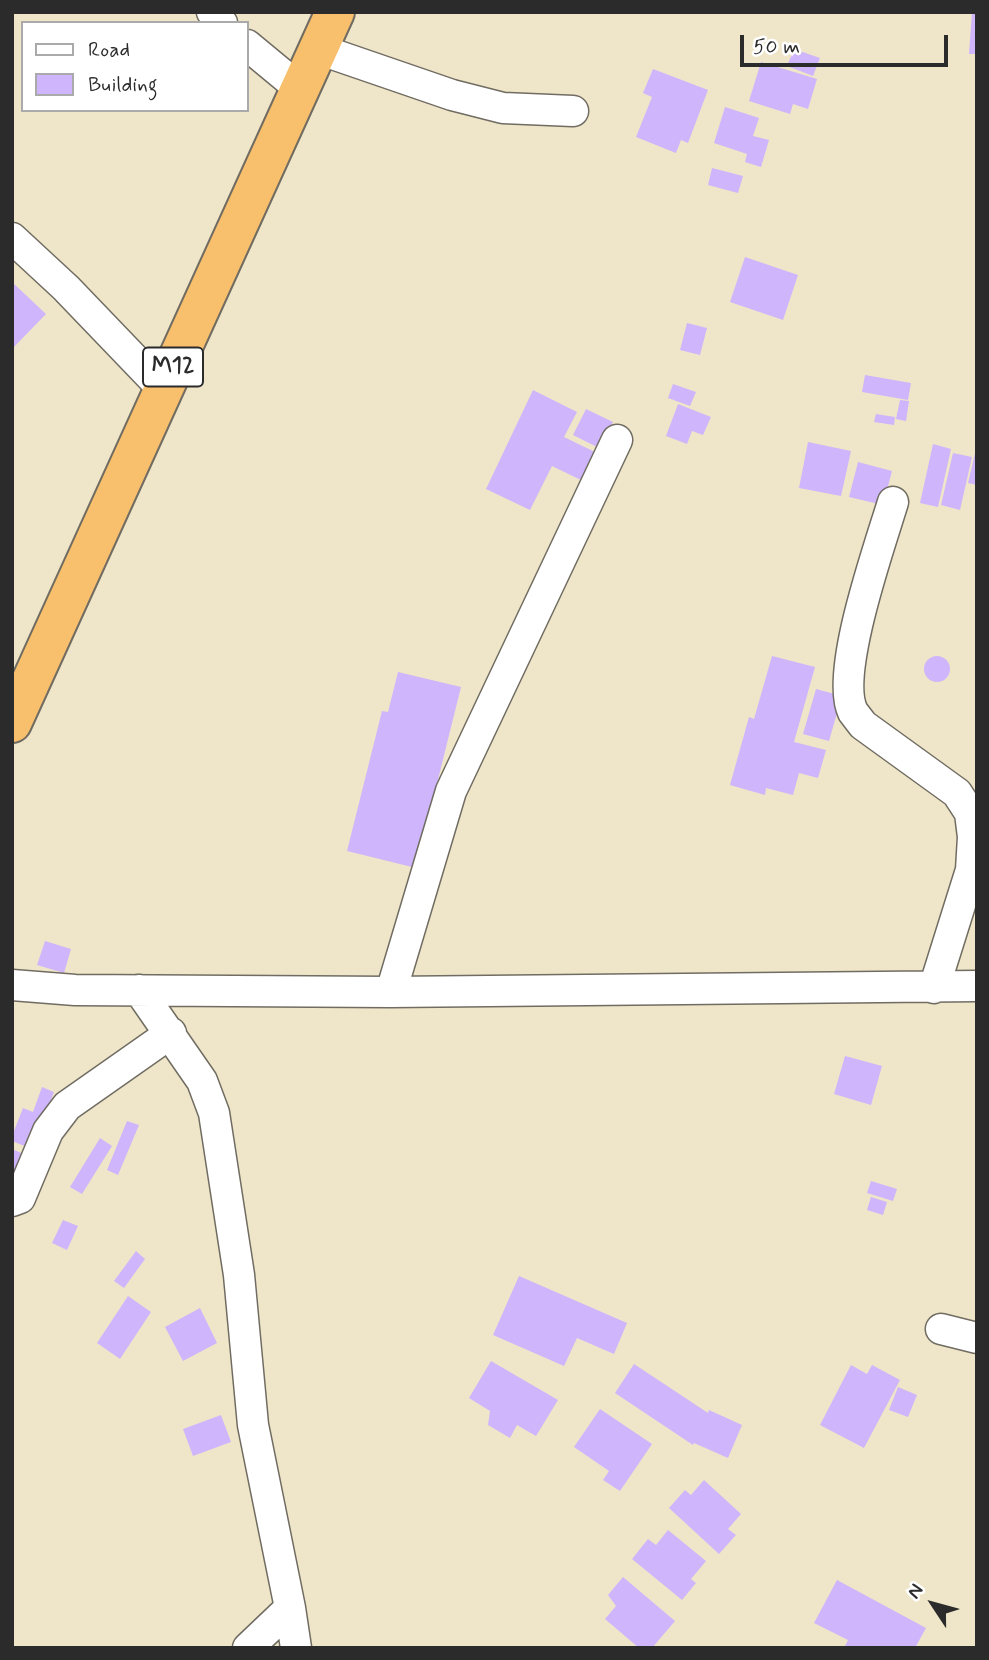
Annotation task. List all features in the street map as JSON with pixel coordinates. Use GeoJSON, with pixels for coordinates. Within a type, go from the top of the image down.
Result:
{"type":"FeatureCollection","features":[{"type":"Feature","properties":{"kind":"highway","name":"M12"},"geometry":{"type":"LineString","coordinates":[[12,723],[335,12]]}},
{"type":"Feature","properties":{"kind":"street"},"geometry":{"type":"LineString","coordinates":[[248,46],[299,88]]}},
{"type":"Feature","properties":{"kind":"street"},"geometry":{"type":"LineString","coordinates":[[318,49],[452,95],[503,108],[573,111]]}},
{"type":"Feature","properties":{"kind":"street"},"geometry":{"type":"LineString","coordinates":[[12,239],[66,288],[163,389]]}},
{"type":"Feature","properties":{"kind":"street"},"geometry":{"type":"LineString","coordinates":[[391,992],[452,791],[617,440]]}},
{"type":"Feature","properties":{"kind":"street"},"geometry":{"type":"LineString","coordinates":[[893,502],[860,614],[849,669],[852,710],[863,725],[957,793],[970,813],[973,837],[971,870],[934,988]]}},
{"type":"Feature","properties":{"kind":"street"},"geometry":{"type":"LineString","coordinates":[[13,989],[391,992],[977,986]]}},
{"type":"Feature","properties":{"kind":"street"},"geometry":{"type":"LineString","coordinates":[[139,990],[202,1081],[214,1113],[239,1275],[253,1425],[296,1648]]}},
{"type":"Feature","properties":{"kind":"street"},"geometry":{"type":"LineString","coordinates":[[12,1201],[19,1198],[48,1131],[66,1106],[171,1033]]}},
{"type":"Feature","properties":{"kind":"street"},"geometry":{"type":"LineString","coordinates":[[941,1329],[977,1338]]}},
{"type":"Feature","properties":{"kind":"street"},"geometry":{"type":"LineString","coordinates":[[248,1648],[290,1608]]}},
{"type":"Feature","properties":{"kind":"building"},"geometry":{"type":"Polygon","coordinates":[[[972,12],[977,12],[977,54],[969,54],[972,12]]]}},
{"type":"Feature","properties":{"kind":"building"},"geometry":{"type":"Polygon","coordinates":[[[794,49],[820,58],[813,76],[787,66],[794,49]]]}},
{"type":"Feature","properties":{"kind":"building"},"geometry":{"type":"Polygon","coordinates":[[[761,62],[817,79],[808,109],[793,104],[790,114],[749,101],[761,62]]]}},
{"type":"Feature","properties":{"kind":"building"},"geometry":{"type":"Polygon","coordinates":[[[653,69],[708,90],[688,143],[681,140],[676,153],[636,137],[652,97],[643,93],[653,69]]]}},
{"type":"Feature","properties":{"kind":"building"},"geometry":{"type":"Polygon","coordinates":[[[725,107],[759,118],[753,136],[769,140],[761,167],[745,162],[747,154],[714,143],[725,107]]]}},
{"type":"Feature","properties":{"kind":"building"},"geometry":{"type":"Polygon","coordinates":[[[712,168],[743,176],[738,193],[708,185],[712,168]]]}},
{"type":"Feature","properties":{"kind":"building"},"geometry":{"type":"Polygon","coordinates":[[[745,257],[798,275],[783,320],[730,302],[745,257]]]}},
{"type":"Feature","properties":{"kind":"building"},"geometry":{"type":"Polygon","coordinates":[[[12,282],[46,314],[12,349],[12,282]]]}},
{"type":"Feature","properties":{"kind":"building"},"geometry":{"type":"Polygon","coordinates":[[[687,323],[707,328],[700,355],[680,350],[687,323]]]}},
{"type":"Feature","properties":{"kind":"building"},"geometry":{"type":"Polygon","coordinates":[[[865,375],[911,383],[908,400],[862,392],[865,375]]]}},
{"type":"Feature","properties":{"kind":"building"},"geometry":{"type":"Polygon","coordinates":[[[673,384],[696,392],[690,406],[668,398],[673,384]]]}},
{"type":"Feature","properties":{"kind":"building"},"geometry":{"type":"Polygon","coordinates":[[[533,390],[577,412],[564,437],[599,454],[585,482],[552,466],[530,510],[486,489],[533,390]]]}},
{"type":"Feature","properties":{"kind":"building"},"geometry":{"type":"Polygon","coordinates":[[[900,400],[909,401],[906,421],[896,419],[900,400]]]}},
{"type":"Feature","properties":{"kind":"building"},"geometry":{"type":"Polygon","coordinates":[[[678,404],[711,417],[703,435],[692,431],[687,444],[666,436],[678,404]]]}},
{"type":"Feature","properties":{"kind":"building"},"geometry":{"type":"Polygon","coordinates":[[[586,409],[613,422],[599,448],[573,435],[586,409]]]}},
{"type":"Feature","properties":{"kind":"building"},"geometry":{"type":"Polygon","coordinates":[[[876,414],[895,417],[894,425],[874,422],[876,414]]]}},
{"type":"Feature","properties":{"kind":"building"},"geometry":{"type":"Polygon","coordinates":[[[808,442],[851,451],[841,496],[799,488],[808,442]]]}},
{"type":"Feature","properties":{"kind":"building"},"geometry":{"type":"Polygon","coordinates":[[[933,444],[951,449],[938,507],[920,503],[933,444]]]}},
{"type":"Feature","properties":{"kind":"building"},"geometry":{"type":"Polygon","coordinates":[[[977,450],[977,485],[968,483],[977,450]]]}},
{"type":"Feature","properties":{"kind":"building"},"geometry":{"type":"Polygon","coordinates":[[[953,453],[972,457],[960,510],[941,505],[953,453]]]}},
{"type":"Feature","properties":{"kind":"building"},"geometry":{"type":"Polygon","coordinates":[[[858,462],[892,471],[883,505],[849,497],[858,462]]]}},
{"type":"Feature","properties":{"kind":"building"},"geometry":{"type":"Polygon","coordinates":[[[772,656],[815,667],[794,742],[826,750],[818,778],[799,773],[793,795],[766,788],[765,795],[730,785],[749,717],[754,719],[772,656]]]}},
{"type":"Feature","properties":{"kind":"building"},"geometry":{"type":"Polygon","coordinates":[[[937,656],[946,660],[950,669],[946,678],[937,682],[928,678],[924,669],[928,660],[937,656]]]}},
{"type":"Feature","properties":{"kind":"building"},"geometry":{"type":"Polygon","coordinates":[[[398,672],[461,687],[416,868],[347,851],[382,711],[388,712],[398,672]]]}},
{"type":"Feature","properties":{"kind":"building"},"geometry":{"type":"Polygon","coordinates":[[[816,689],[842,696],[829,741],[803,734],[816,689]]]}},
{"type":"Feature","properties":{"kind":"building"},"geometry":{"type":"Polygon","coordinates":[[[45,941],[71,949],[64,973],[37,965],[45,941]]]}},
{"type":"Feature","properties":{"kind":"building"},"geometry":{"type":"Polygon","coordinates":[[[845,1056],[882,1066],[871,1105],[834,1094],[845,1056]]]}},
{"type":"Feature","properties":{"kind":"building"},"geometry":{"type":"Polygon","coordinates":[[[42,1087],[54,1092],[32,1149],[12,1141],[12,1136],[23,1108],[33,1112],[42,1087]]]}},
{"type":"Feature","properties":{"kind":"building"},"geometry":{"type":"Polygon","coordinates":[[[127,1121],[139,1125],[118,1175],[107,1170],[127,1121]]]}},
{"type":"Feature","properties":{"kind":"building"},"geometry":{"type":"Polygon","coordinates":[[[100,1138],[112,1146],[82,1194],[70,1187],[100,1138]]]}},
{"type":"Feature","properties":{"kind":"building"},"geometry":{"type":"Polygon","coordinates":[[[12,1149],[28,1156],[12,1188],[12,1149]]]}},
{"type":"Feature","properties":{"kind":"building"},"geometry":{"type":"Polygon","coordinates":[[[871,1181],[897,1189],[893,1201],[867,1193],[871,1181]]]}},
{"type":"Feature","properties":{"kind":"building"},"geometry":{"type":"Polygon","coordinates":[[[871,1197],[887,1202],[883,1215],[867,1210],[871,1197]]]}},
{"type":"Feature","properties":{"kind":"building"},"geometry":{"type":"Polygon","coordinates":[[[63,1220],[78,1226],[67,1250],[52,1243],[63,1220]]]}},
{"type":"Feature","properties":{"kind":"building"},"geometry":{"type":"Polygon","coordinates":[[[136,1251],[145,1259],[124,1288],[114,1281],[136,1251]]]}},
{"type":"Feature","properties":{"kind":"building"},"geometry":{"type":"Polygon","coordinates":[[[519,1276],[627,1323],[614,1354],[577,1338],[564,1366],[493,1335],[519,1276]]]}},
{"type":"Feature","properties":{"kind":"building"},"geometry":{"type":"Polygon","coordinates":[[[128,1296],[151,1312],[120,1359],[97,1343],[128,1296]]]}},
{"type":"Feature","properties":{"kind":"building"},"geometry":{"type":"Polygon","coordinates":[[[200,1308],[217,1343],[183,1361],[165,1327],[200,1308]]]}},
{"type":"Feature","properties":{"kind":"building"},"geometry":{"type":"Polygon","coordinates":[[[491,1361],[558,1400],[536,1436],[517,1425],[510,1438],[488,1425],[490,1411],[469,1398],[491,1361]]]}},
{"type":"Feature","properties":{"kind":"building"},"geometry":{"type":"Polygon","coordinates":[[[634,1364],[708,1413],[709,1410],[742,1425],[728,1458],[694,1443],[693,1445],[615,1393],[634,1364]]]}},
{"type":"Feature","properties":{"kind":"building"},"geometry":{"type":"Polygon","coordinates":[[[851,1365],[867,1374],[872,1365],[900,1380],[864,1448],[820,1425],[851,1365]]]}},
{"type":"Feature","properties":{"kind":"building"},"geometry":{"type":"Polygon","coordinates":[[[898,1387],[917,1395],[908,1417],[889,1410],[898,1387]]]}},
{"type":"Feature","properties":{"kind":"building"},"geometry":{"type":"Polygon","coordinates":[[[600,1409],[652,1444],[620,1491],[603,1480],[609,1471],[574,1447],[600,1409]]]}},
{"type":"Feature","properties":{"kind":"building"},"geometry":{"type":"Polygon","coordinates":[[[221,1415],[231,1442],[193,1456],[183,1429],[221,1415]]]}},
{"type":"Feature","properties":{"kind":"building"},"geometry":{"type":"Polygon","coordinates":[[[704,1480],[741,1514],[728,1529],[736,1535],[719,1554],[669,1508],[685,1490],[691,1495],[704,1480]]]}},
{"type":"Feature","properties":{"kind":"building"},"geometry":{"type":"Polygon","coordinates":[[[668,1530],[706,1561],[691,1579],[696,1583],[682,1600],[632,1559],[648,1539],[656,1545],[668,1530]]]}},
{"type":"Feature","properties":{"kind":"building"},"geometry":{"type":"Polygon","coordinates":[[[623,1577],[675,1621],[652,1648],[639,1648],[605,1619],[616,1606],[608,1595],[623,1577]]]}},
{"type":"Feature","properties":{"kind":"building"},"geometry":{"type":"Polygon","coordinates":[[[837,1580],[926,1628],[915,1648],[844,1648],[848,1640],[814,1623],[837,1580]]]}}]}
